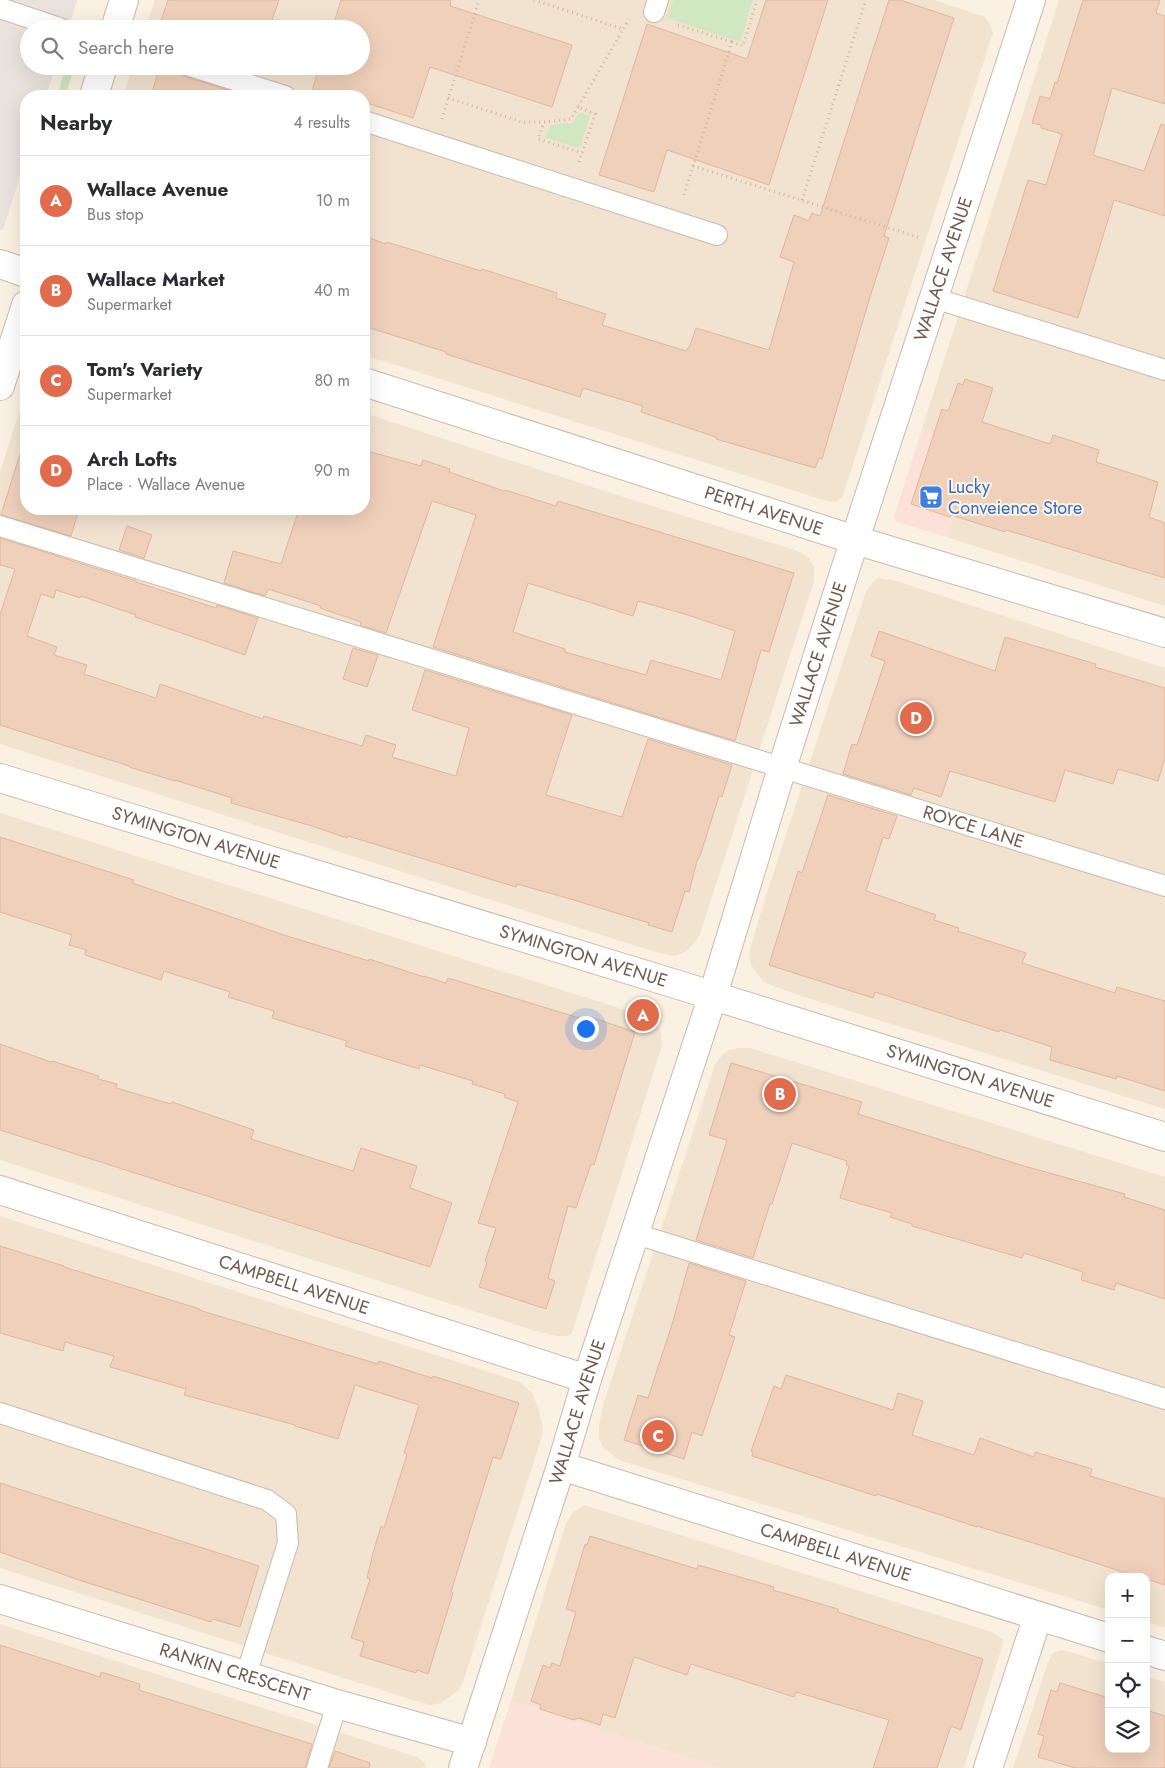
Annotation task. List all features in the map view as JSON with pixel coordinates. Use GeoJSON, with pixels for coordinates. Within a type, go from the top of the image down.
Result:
{"type":"FeatureCollection","features":[{"type":"Feature","properties":{"kind":"street"},"geometry":{"type":"LineString","coordinates":[[118,20],[124,0]]}},
{"type":"Feature","properties":{"kind":"street","name":"WALLACE AVENUE"},"geometry":{"type":"LineString","coordinates":[[463,1768],[561,1466],[587,1379],[713,995],[782,768],[934,298],[1027,1]]}},
{"type":"Feature","properties":{"kind":"street"},"geometry":{"type":"LineString","coordinates":[[96,90],[100,75]]}},
{"type":"Feature","properties":{"kind":"street"},"geometry":{"type":"LineString","coordinates":[[0,264],[20,271]]}},
{"type":"Feature","properties":{"kind":"street"},"geometry":{"type":"LineString","coordinates":[[0,386],[20,324]]}},
{"type":"Feature","properties":{"kind":"street","name":"PERTH AVENUE"},"geometry":{"type":"LineString","coordinates":[[370,384],[855,540],[1165,633]]}},
{"type":"Feature","properties":{"kind":"street","name":"SYMINGTON AVENUE"},"geometry":{"type":"LineString","coordinates":[[0,778],[713,995],[1165,1137]]}},
{"type":"Feature","properties":{"kind":"street","name":"CAMPBELL AVENUE"},"geometry":{"type":"LineString","coordinates":[[0,1190],[587,1379]]}},
{"type":"Feature","properties":{"kind":"street","name":"CAMPBELL AVENUE"},"geometry":{"type":"LineString","coordinates":[[561,1466],[1105,1637]]}},
{"type":"Feature","properties":{"kind":"street","name":"RANKIN CRESCENT"},"geometry":{"type":"LineString","coordinates":[[0,1599],[337,1704],[472,1742]]}},
{"type":"Feature","properties":{"kind":"street"},"geometry":{"type":"LineString","coordinates":[[988,1768],[1038,1616]]}},
{"type":"Feature","properties":{"kind":"street"},"geometry":{"type":"LineString","coordinates":[[1150,1651],[1165,1656]]}},
{"type":"Feature","properties":{"kind":"lane"},"geometry":{"type":"LineString","coordinates":[[0,8],[35,20]]}},
{"type":"Feature","properties":{"kind":"lane"},"geometry":{"type":"LineString","coordinates":[[218,75],[266,90]]}},
{"type":"Feature","properties":{"kind":"lane"},"geometry":{"type":"LineString","coordinates":[[370,123],[717,235]]}},
{"type":"Feature","properties":{"kind":"lane"},"geometry":{"type":"LineString","coordinates":[[934,298],[1165,370]]}},
{"type":"Feature","properties":{"kind":"lane","name":"ROYCE LANE"},"geometry":{"type":"LineString","coordinates":[[0,526],[1165,886]]}},
{"type":"Feature","properties":{"kind":"lane"},"geometry":{"type":"LineString","coordinates":[[636,1234],[1165,1399]]}},
{"type":"Feature","properties":{"kind":"lane"},"geometry":{"type":"LineString","coordinates":[[0,1413],[267,1500],[286,1514],[288,1543],[246,1675]]}},
{"type":"Feature","properties":{"kind":"lane"},"geometry":{"type":"LineString","coordinates":[[317,1768],[337,1704]]}},
{"type":"Feature","properties":{"kind":"path"},"geometry":{"type":"LineString","coordinates":[[434,143],[479,0]]}},
{"type":"Feature","properties":{"kind":"path"},"geometry":{"type":"LineString","coordinates":[[534,0],[623,29]]}},
{"type":"Feature","properties":{"kind":"path"},"geometry":{"type":"LineString","coordinates":[[660,11],[743,46],[757,0]]}},
{"type":"Feature","properties":{"kind":"path"},"geometry":{"type":"LineString","coordinates":[[802,200],[866,0]]}},
{"type":"Feature","properties":{"kind":"path"},"geometry":{"type":"LineString","coordinates":[[448,98],[523,122],[571,119],[630,17]]}},
{"type":"Feature","properties":{"kind":"path"},"geometry":{"type":"LineString","coordinates":[[675,222],[732,42]]}},
{"type":"Feature","properties":{"kind":"path"},"geometry":{"type":"LineString","coordinates":[[571,189],[595,114],[578,107]]}},
{"type":"Feature","properties":{"kind":"path"},"geometry":{"type":"LineString","coordinates":[[544,122],[538,139],[582,153]]}},
{"type":"Feature","properties":{"kind":"path"},"geometry":{"type":"LineString","coordinates":[[693,166],[950,247]]}},
{"type":"Feature","properties":{"kind":"shaded area"},"geometry":{"type":"Polygon","coordinates":[[[0,0],[77,0],[71,20],[20,20],[20,75],[53,75],[48,90],[20,90],[20,177],[3,230],[0,230],[0,0]]]}},
{"type":"Feature","properties":{"kind":"shaded area"},"geometry":{"type":"Polygon","coordinates":[[[155,0],[934,0],[985,17],[993,33],[842,498],[830,502],[370,357],[370,90],[125,90],[130,75],[370,75],[370,20],[148,20],[155,0]]]}},
{"type":"Feature","properties":{"kind":"shaded area"},"geometry":{"type":"Polygon","coordinates":[[[1059,0],[1165,0],[1165,606],[946,537],[976,447],[922,429],[1059,0]]]}},
{"type":"Feature","properties":{"kind":"shaded area"},"geometry":{"type":"Polygon","coordinates":[[[20,410],[20,515],[370,515],[370,415],[639,502],[795,550],[808,557],[814,566],[814,581],[700,934],[695,942],[687,951],[675,956],[655,952],[0,744],[0,472],[20,410]]]}},
{"type":"Feature","properties":{"kind":"shaded area"},"geometry":{"type":"Polygon","coordinates":[[[922,429],[976,447],[946,537],[897,522],[894,517],[922,429]]]}},
{"type":"Feature","properties":{"kind":"shaded area"},"geometry":{"type":"Polygon","coordinates":[[[877,578],[893,580],[1165,668],[1165,1109],[798,995],[763,981],[751,965],[749,953],[763,905],[865,594],[877,578]]]}},
{"type":"Feature","properties":{"kind":"shaded area"},"geometry":{"type":"Polygon","coordinates":[[[0,813],[638,1014],[657,1024],[661,1032],[662,1045],[572,1333],[567,1336],[558,1336],[542,1333],[0,1160],[0,813]]]}},
{"type":"Feature","properties":{"kind":"shaded area"},"geometry":{"type":"Polygon","coordinates":[[[750,1048],[1165,1177],[1165,1628],[1150,1623],[1150,1573],[1105,1573],[1105,1609],[619,1460],[603,1447],[599,1438],[599,1425],[603,1405],[715,1065],[722,1055],[729,1050],[750,1048]]]}},
{"type":"Feature","properties":{"kind":"shaded area"},"geometry":{"type":"Polygon","coordinates":[[[0,1216],[520,1382],[532,1393],[543,1426],[542,1436],[463,1682],[458,1691],[441,1703],[431,1705],[419,1702],[0,1568],[0,1216]]]}},
{"type":"Feature","properties":{"kind":"shaded area"},"geometry":{"type":"Polygon","coordinates":[[[584,1505],[992,1632],[1004,1640],[964,1768],[721,1768],[511,1701],[566,1523],[574,1511],[584,1505]]]}},
{"type":"Feature","properties":{"kind":"shaded area"},"geometry":{"type":"Polygon","coordinates":[[[0,1624],[417,1757],[424,1762],[426,1768],[0,1768],[0,1624]]]}},
{"type":"Feature","properties":{"kind":"shaded area"},"geometry":{"type":"Polygon","coordinates":[[[1060,1650],[1067,1651],[1105,1663],[1105,1753],[1150,1753],[1150,1677],[1165,1682],[1165,1768],[1013,1768],[1048,1662],[1053,1653],[1060,1650]]]}},
{"type":"Feature","properties":{"kind":"shaded area"},"geometry":{"type":"Polygon","coordinates":[[[511,1701],[536,1709],[721,1768],[489,1768],[511,1701]]]}},
{"type":"Feature","properties":{"kind":"green space"},"geometry":{"type":"Polygon","coordinates":[[[673,0],[753,0],[740,42],[667,18],[673,0]]]}},
{"type":"Feature","properties":{"kind":"green space"},"geometry":{"type":"Polygon","coordinates":[[[63,75],[72,75],[67,90],[59,90],[63,75]]]}},
{"type":"Feature","properties":{"kind":"green space"},"geometry":{"type":"Polygon","coordinates":[[[579,112],[590,116],[580,148],[545,138],[550,125],[573,123],[579,112]]]}},
{"type":"Feature","properties":{"kind":"building"},"geometry":{"type":"Polygon","coordinates":[[[168,0],[279,0],[272,20],[161,20],[168,0]]]}},
{"type":"Feature","properties":{"kind":"building"},"geometry":{"type":"Polygon","coordinates":[[[341,0],[451,0],[450,6],[572,45],[552,107],[430,67],[413,118],[370,104],[370,90],[312,90],[317,75],[370,75],[370,20],[335,20],[341,0]]]}},
{"type":"Feature","properties":{"kind":"building"},"geometry":{"type":"Polygon","coordinates":[[[766,0],[828,0],[769,185],[667,150],[654,192],[599,175],[647,24],[747,59],[766,0]]]}},
{"type":"Feature","properties":{"kind":"building"},"geometry":{"type":"Polygon","coordinates":[[[889,0],[900,0],[954,18],[884,236],[889,238],[822,459],[819,458],[815,468],[716,439],[716,437],[641,412],[643,406],[583,388],[580,397],[370,328],[370,238],[481,271],[482,269],[557,293],[556,298],[606,314],[602,325],[686,351],[689,348],[696,328],[769,350],[794,262],[780,257],[794,215],[809,221],[812,213],[820,216],[889,0]]]}},
{"type":"Feature","properties":{"kind":"building"},"geometry":{"type":"Polygon","coordinates":[[[1083,0],[1160,0],[1156,13],[1165,16],[1165,104],[1112,88],[1093,155],[1144,171],[1161,124],[1165,125],[1165,216],[1114,200],[1078,318],[993,291],[1028,180],[1046,185],[1062,134],[1041,128],[1041,125],[1032,123],[1040,96],[1050,99],[1055,82],[1057,83],[1083,0]]]}},
{"type":"Feature","properties":{"kind":"building"},"geometry":{"type":"Polygon","coordinates":[[[157,75],[183,75],[227,90],[153,90],[157,75]]]}},
{"type":"Feature","properties":{"kind":"building"},"geometry":{"type":"Polygon","coordinates":[[[965,379],[993,388],[982,422],[1050,444],[1053,435],[1099,450],[1096,462],[1158,482],[1149,517],[1165,523],[1165,578],[1006,530],[1005,532],[951,515],[950,517],[911,504],[942,409],[948,411],[958,383],[963,385],[965,379]]]}},
{"type":"Feature","properties":{"kind":"building"},"geometry":{"type":"Polygon","coordinates":[[[370,452],[421,466],[423,460],[450,469],[449,472],[504,491],[556,506],[558,501],[794,573],[769,652],[761,650],[735,741],[433,647],[476,515],[432,501],[386,633],[360,625],[361,622],[320,608],[321,606],[268,589],[265,596],[224,583],[233,551],[281,564],[297,515],[370,515],[370,452]],[[528,583],[513,632],[565,649],[565,652],[646,675],[651,660],[721,680],[735,631],[638,601],[633,616],[528,583]]]}},
{"type":"Feature","properties":{"kind":"building"},"geometry":{"type":"Polygon","coordinates":[[[20,454],[20,515],[77,515],[71,536],[1,515],[20,454]]]}},
{"type":"Feature","properties":{"kind":"building"},"geometry":{"type":"Polygon","coordinates":[[[127,526],[152,535],[144,558],[119,550],[127,526]]]}},
{"type":"Feature","properties":{"kind":"building"},"geometry":{"type":"Polygon","coordinates":[[[0,538],[216,608],[217,605],[258,618],[245,655],[81,596],[80,598],[56,590],[54,598],[41,594],[27,636],[57,647],[54,655],[87,665],[84,674],[156,698],[160,684],[263,719],[264,716],[362,746],[366,735],[396,745],[392,757],[456,776],[469,728],[412,710],[425,670],[572,715],[546,795],[622,817],[648,739],[732,765],[722,797],[719,796],[697,861],[689,892],[685,891],[672,932],[567,898],[517,884],[516,887],[231,803],[232,798],[0,725],[0,615],[15,569],[0,565],[0,538]]]}},
{"type":"Feature","properties":{"kind":"building"},"geometry":{"type":"Polygon","coordinates":[[[879,631],[995,671],[1005,637],[1096,664],[1095,667],[1165,688],[1165,758],[1158,781],[1118,769],[1113,784],[1065,770],[1055,802],[950,771],[941,797],[914,788],[911,795],[843,774],[852,744],[857,745],[885,661],[871,656],[879,631]]]}},
{"type":"Feature","properties":{"kind":"building"},"geometry":{"type":"Polygon","coordinates":[[[353,648],[378,655],[367,687],[343,679],[353,648]]]}},
{"type":"Feature","properties":{"kind":"building"},"geometry":{"type":"Polygon","coordinates":[[[828,795],[897,816],[889,839],[883,837],[866,891],[936,915],[934,920],[959,928],[958,931],[1026,953],[1022,963],[1115,993],[1117,987],[1165,1001],[1165,1091],[1117,1076],[1116,1079],[1050,1060],[1052,1047],[1000,1030],[999,1032],[875,992],[873,998],[769,965],[798,871],[802,873],[828,795]]]}},
{"type":"Feature","properties":{"kind":"building"},"geometry":{"type":"Polygon","coordinates":[[[0,837],[134,880],[132,883],[287,936],[424,977],[446,983],[448,978],[589,1021],[590,1017],[635,1032],[594,1165],[591,1164],[576,1208],[568,1206],[548,1278],[555,1281],[546,1309],[479,1287],[496,1228],[478,1223],[518,1102],[504,1097],[505,1094],[472,1084],[473,1081],[420,1065],[419,1069],[345,1046],[347,1041],[272,1018],[274,1011],[228,997],[230,992],[164,971],[161,980],[85,955],[86,950],[69,945],[72,935],[0,912],[0,837]]]}},
{"type":"Feature","properties":{"kind":"building"},"geometry":{"type":"Polygon","coordinates":[[[0,1044],[99,1076],[98,1079],[117,1084],[116,1088],[171,1104],[172,1102],[254,1130],[251,1139],[353,1171],[361,1148],[417,1166],[410,1188],[452,1203],[430,1267],[0,1130],[0,1044]]]}},
{"type":"Feature","properties":{"kind":"building"},"geometry":{"type":"Polygon","coordinates":[[[731,1063],[862,1102],[858,1114],[1024,1166],[1125,1194],[1124,1197],[1165,1210],[1165,1299],[1116,1283],[1114,1290],[1081,1280],[1083,1272],[1024,1253],[1022,1258],[912,1226],[912,1224],[890,1217],[892,1213],[840,1198],[849,1166],[846,1165],[847,1161],[792,1143],[753,1258],[696,1240],[727,1140],[709,1135],[731,1063]]]}},
{"type":"Feature","properties":{"kind":"building"},"geometry":{"type":"Polygon","coordinates":[[[0,1246],[341,1353],[378,1364],[379,1361],[432,1378],[433,1376],[519,1403],[501,1459],[493,1457],[428,1674],[417,1670],[416,1673],[360,1656],[364,1642],[351,1638],[370,1579],[367,1578],[373,1553],[381,1526],[384,1528],[407,1454],[404,1453],[419,1405],[355,1385],[338,1439],[295,1425],[184,1395],[186,1389],[110,1367],[114,1356],[65,1342],[63,1351],[0,1333],[0,1246]]]}},
{"type":"Feature","properties":{"kind":"building"},"geometry":{"type":"Polygon","coordinates":[[[689,1263],[746,1281],[729,1335],[735,1337],[702,1436],[692,1432],[684,1459],[624,1440],[638,1395],[648,1398],[673,1321],[689,1263]]]}},
{"type":"Feature","properties":{"kind":"building"},"geometry":{"type":"Polygon","coordinates":[[[786,1375],[893,1410],[898,1393],[923,1401],[912,1435],[974,1455],[980,1438],[1034,1457],[1035,1452],[1092,1469],[1090,1476],[1165,1499],[1165,1585],[1150,1580],[1150,1573],[1126,1573],[752,1456],[753,1452],[751,1451],[774,1386],[781,1389],[786,1375]]]}},
{"type":"Feature","properties":{"kind":"building"},"geometry":{"type":"Polygon","coordinates":[[[0,1483],[259,1566],[240,1627],[213,1619],[211,1622],[79,1580],[0,1552],[0,1483]]]}},
{"type":"Feature","properties":{"kind":"building"},"geometry":{"type":"Polygon","coordinates":[[[590,1536],[697,1569],[698,1565],[774,1587],[773,1590],[838,1609],[838,1612],[983,1659],[961,1730],[951,1726],[937,1768],[873,1768],[889,1720],[796,1692],[794,1697],[691,1664],[687,1675],[634,1657],[615,1718],[603,1714],[600,1725],[578,1718],[574,1720],[540,1709],[541,1705],[531,1701],[543,1665],[550,1668],[552,1663],[560,1666],[576,1612],[566,1609],[585,1544],[587,1545],[590,1536]]]}},
{"type":"Feature","properties":{"kind":"building"},"geometry":{"type":"Polygon","coordinates":[[[0,1645],[100,1677],[101,1672],[140,1684],[139,1690],[312,1744],[305,1768],[0,1768],[0,1645]]]}},
{"type":"Feature","properties":{"kind":"building"},"geometry":{"type":"Polygon","coordinates":[[[1060,1683],[1105,1697],[1105,1753],[1150,1753],[1150,1711],[1165,1716],[1165,1768],[1075,1768],[1038,1757],[1044,1736],[1038,1734],[1051,1690],[1057,1692],[1060,1683]]]}},
{"type":"Feature","properties":{"kind":"building"},"geometry":{"type":"Polygon","coordinates":[[[335,1751],[370,1763],[369,1768],[329,1768],[335,1751]]]}},
{"type":"Feature","properties":{"kind":"place","name":"Lucky Conveience Store"},"geometry":{"type":"Point","coordinates":[931,497]}},
{"type":"Feature","properties":{"kind":"place","name":"Arch Lofts"},"geometry":{"type":"Point","coordinates":[916,718]}},
{"type":"Feature","properties":{"kind":"place","name":"Wallace Avenue"},"geometry":{"type":"Point","coordinates":[643,1015]}},
{"type":"Feature","properties":{"kind":"place","name":"Wallace Market"},"geometry":{"type":"Point","coordinates":[780,1094]}},
{"type":"Feature","properties":{"kind":"place","name":"Tom's Variety"},"geometry":{"type":"Point","coordinates":[658,1436]}}]}
